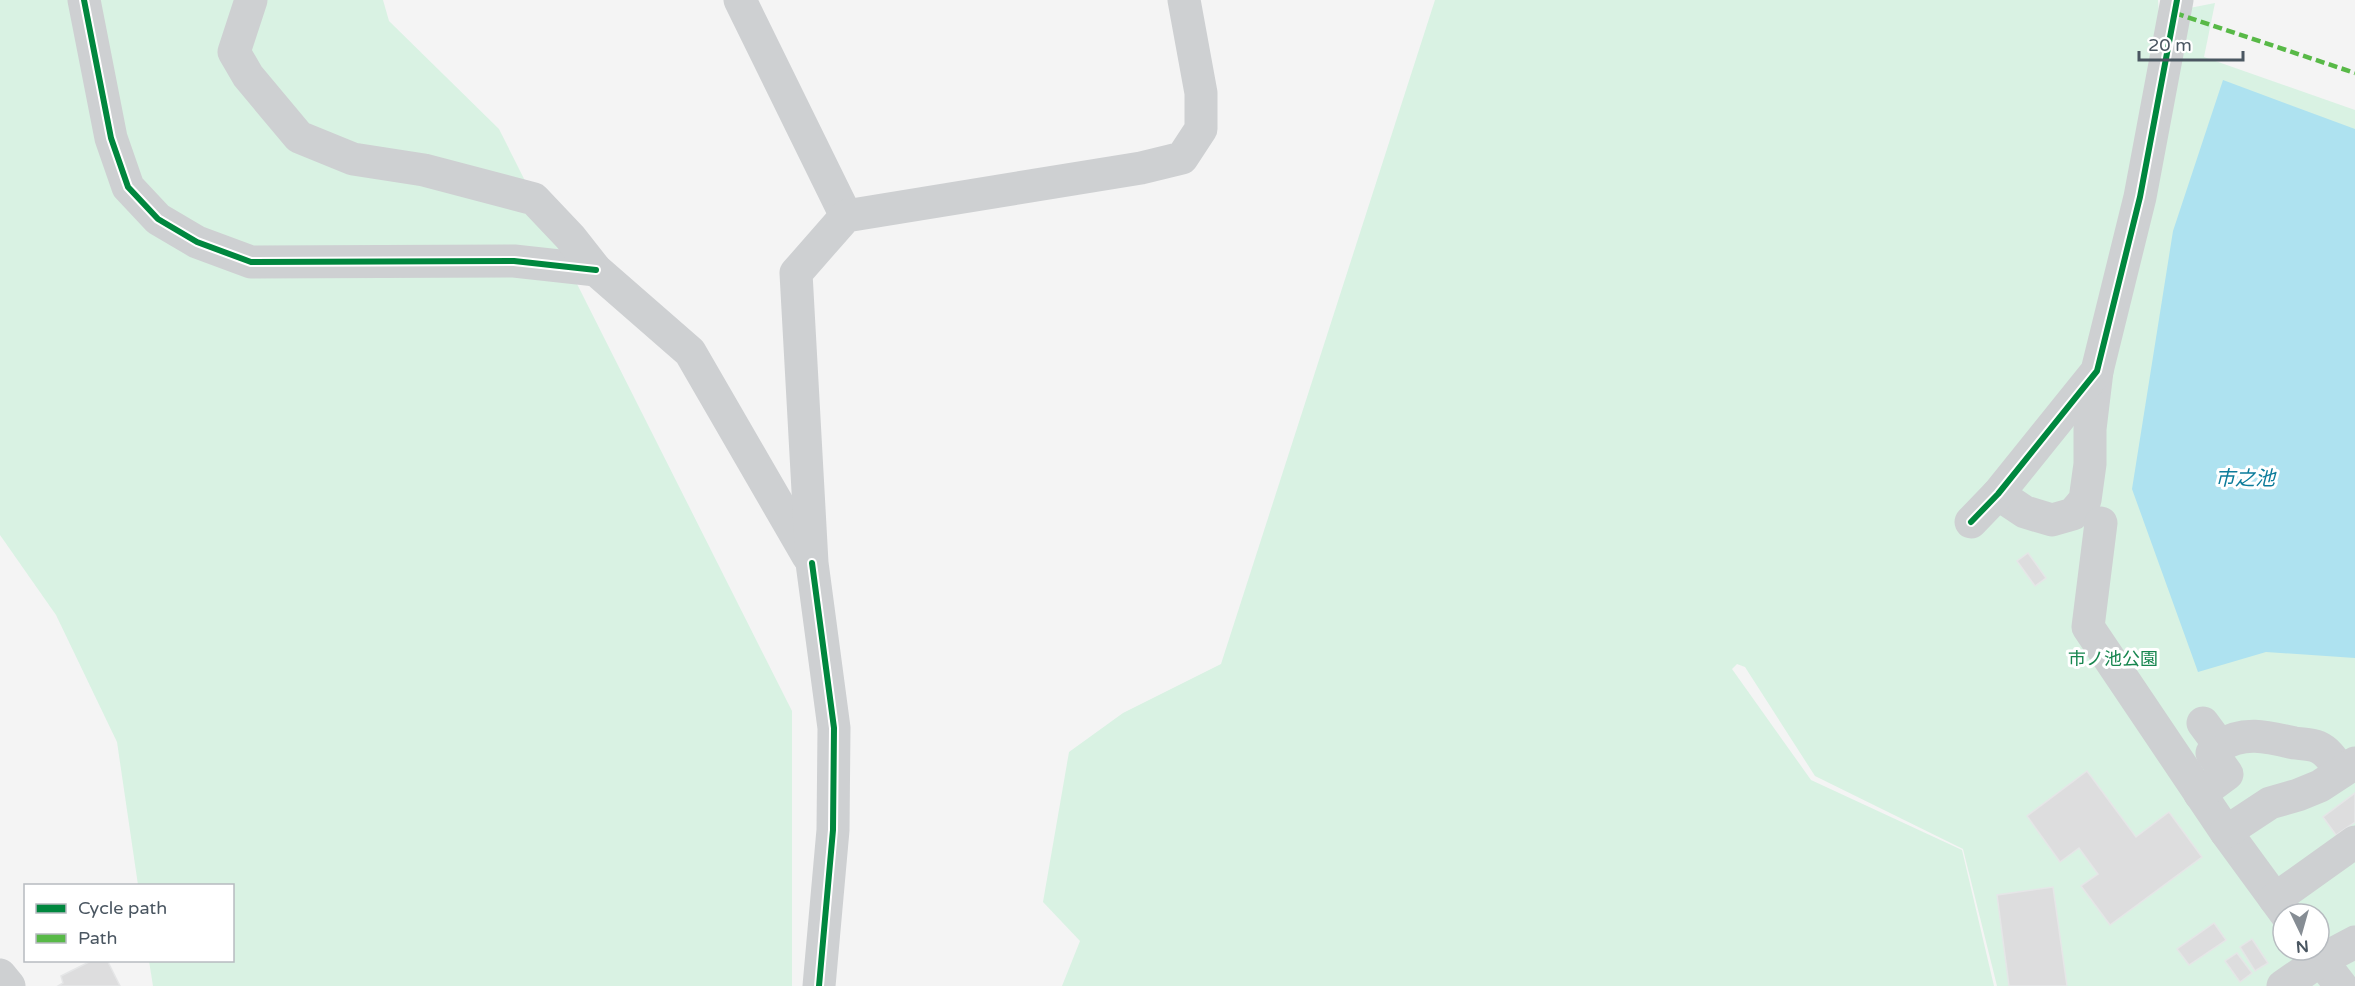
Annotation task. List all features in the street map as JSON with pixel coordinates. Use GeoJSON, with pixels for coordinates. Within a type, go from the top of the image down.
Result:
{"type":"FeatureCollection","features":[{"type":"Feature","properties":{"kind":"street"},"geometry":{"type":"LineString","coordinates":[[84,0],[111,138],[128,187],[158,219],[197,242],[251,262],[514,261],[596,270]]}},
{"type":"Feature","properties":{"kind":"street"},"geometry":{"type":"LineString","coordinates":[[251,0],[234,52],[248,76],[299,137],[353,159],[424,170],[534,199],[570,237],[596,270],[690,352],[812,563]]}},
{"type":"Feature","properties":{"kind":"street"},"geometry":{"type":"LineString","coordinates":[[740,0],[846,216]]}},
{"type":"Feature","properties":{"kind":"street"},"geometry":{"type":"LineString","coordinates":[[819,986],[833,830],[834,728],[812,563],[796,273],[846,216],[1141,168],[1182,158],[1201,129],[1201,93],[1184,0]]}},
{"type":"Feature","properties":{"kind":"street"},"geometry":{"type":"LineString","coordinates":[[1998,494],[2025,512],[2052,520],[2073,514],[2085,500],[2097,371],[2140,197],[2178,0]]}},
{"type":"Feature","properties":{"kind":"street"},"geometry":{"type":"LineString","coordinates":[[1971,522],[1998,494],[2097,371]]}},
{"type":"Feature","properties":{"kind":"street"},"geometry":{"type":"LineString","coordinates":[[2101,523],[2088,627],[2226,832],[2277,902]]}},
{"type":"Feature","properties":{"kind":"street"},"geometry":{"type":"LineString","coordinates":[[2200,794],[2227,774],[2208,738],[2220,746],[2239,737],[2276,738],[2317,747],[2348,767],[2320,786],[2270,803],[2226,832]]}},
{"type":"Feature","properties":{"kind":"street"},"geometry":{"type":"LineString","coordinates":[[2287,902],[2355,842]]}},
{"type":"Feature","properties":{"kind":"street"},"geometry":{"type":"LineString","coordinates":[[2331,950],[2355,942]]}},
{"type":"Feature","properties":{"kind":"street"},"geometry":{"type":"LineString","coordinates":[[2331,958],[2355,963]]}},
{"type":"Feature","properties":{"kind":"street"},"geometry":{"type":"LineString","coordinates":[[2283,986],[2309,962]]}},
{"type":"Feature","properties":{"kind":"street"},"geometry":{"type":"LineString","coordinates":[[2322,962],[2341,986]]}},
{"type":"Feature","properties":{"kind":"street"},"geometry":{"type":"LineString","coordinates":[[0,975],[9,986]]}},
{"type":"Feature","properties":{"kind":"green space"},"geometry":{"type":"Polygon","coordinates":[[[0,0],[383,0],[389,21],[499,129],[792,711],[792,986],[153,986],[149,962],[234,962],[234,884],[138,884],[117,742],[56,615],[0,535],[0,0]]]}},
{"type":"Feature","properties":{"kind":"green space","name":"市ノ池公園"},"geometry":{"type":"Polygon","coordinates":[[[1435,0],[2158,0],[2159,14],[2215,3],[2204,57],[2355,110],[2355,986],[1997,986],[1963,849],[1815,776],[1745,667],[1737,664],[1732,669],[1811,780],[1962,850],[1994,986],[1062,986],[1080,941],[1043,902],[1069,752],[1123,713],[1221,664],[1435,0]]]}},
{"type":"Feature","properties":{"kind":"water","name":"市之池"},"geometry":{"type":"Polygon","coordinates":[[[2223,80],[2355,129],[2355,658],[2266,652],[2198,672],[2132,489],[2173,231],[2223,80]]]}},
{"type":"Feature","properties":{"kind":"building"},"geometry":{"type":"Polygon","coordinates":[[[2028,553],[2046,578],[2035,586],[2017,561],[2028,553]]]}},
{"type":"Feature","properties":{"kind":"building"},"geometry":{"type":"Polygon","coordinates":[[[2087,771],[2136,837],[2169,812],[2202,857],[2110,925],[2081,886],[2098,874],[2079,848],[2060,862],[2027,816],[2087,771]]]}},
{"type":"Feature","properties":{"kind":"building"},"geometry":{"type":"Polygon","coordinates":[[[2355,793],[2355,822],[2336,835],[2323,817],[2355,793]]]}},
{"type":"Feature","properties":{"kind":"building"},"geometry":{"type":"Polygon","coordinates":[[[2053,887],[2067,986],[2009,986],[1997,895],[2053,887]]]}},
{"type":"Feature","properties":{"kind":"building"},"geometry":{"type":"Polygon","coordinates":[[[2214,923],[2226,940],[2189,965],[2177,949],[2214,923]]]}},
{"type":"Feature","properties":{"kind":"building"},"geometry":{"type":"Polygon","coordinates":[[[2252,939],[2268,963],[2255,971],[2240,947],[2252,939]]]}},
{"type":"Feature","properties":{"kind":"building"},"geometry":{"type":"Polygon","coordinates":[[[2237,953],[2252,973],[2240,982],[2225,961],[2237,953]]]}},
{"type":"Feature","properties":{"kind":"building"},"geometry":{"type":"Polygon","coordinates":[[[89,962],[108,962],[120,986],[58,986],[63,983],[61,976],[89,962]]]}},
{"type":"Feature","properties":{"kind":"marked path"},"geometry":{"type":"LineString","coordinates":[[2175,13],[2355,73]]}},
{"type":"Feature","properties":{"kind":"cycle path"},"geometry":{"type":"LineString","coordinates":[[84,0],[111,138],[128,187],[158,219],[197,242],[251,262],[514,261],[596,270]]}},
{"type":"Feature","properties":{"kind":"cycle path"},"geometry":{"type":"LineString","coordinates":[[1971,522],[1998,494],[2097,371],[2140,197],[2177,0]]}},
{"type":"Feature","properties":{"kind":"cycle path"},"geometry":{"type":"LineString","coordinates":[[812,563],[834,728],[833,830],[819,986]]}}]}
